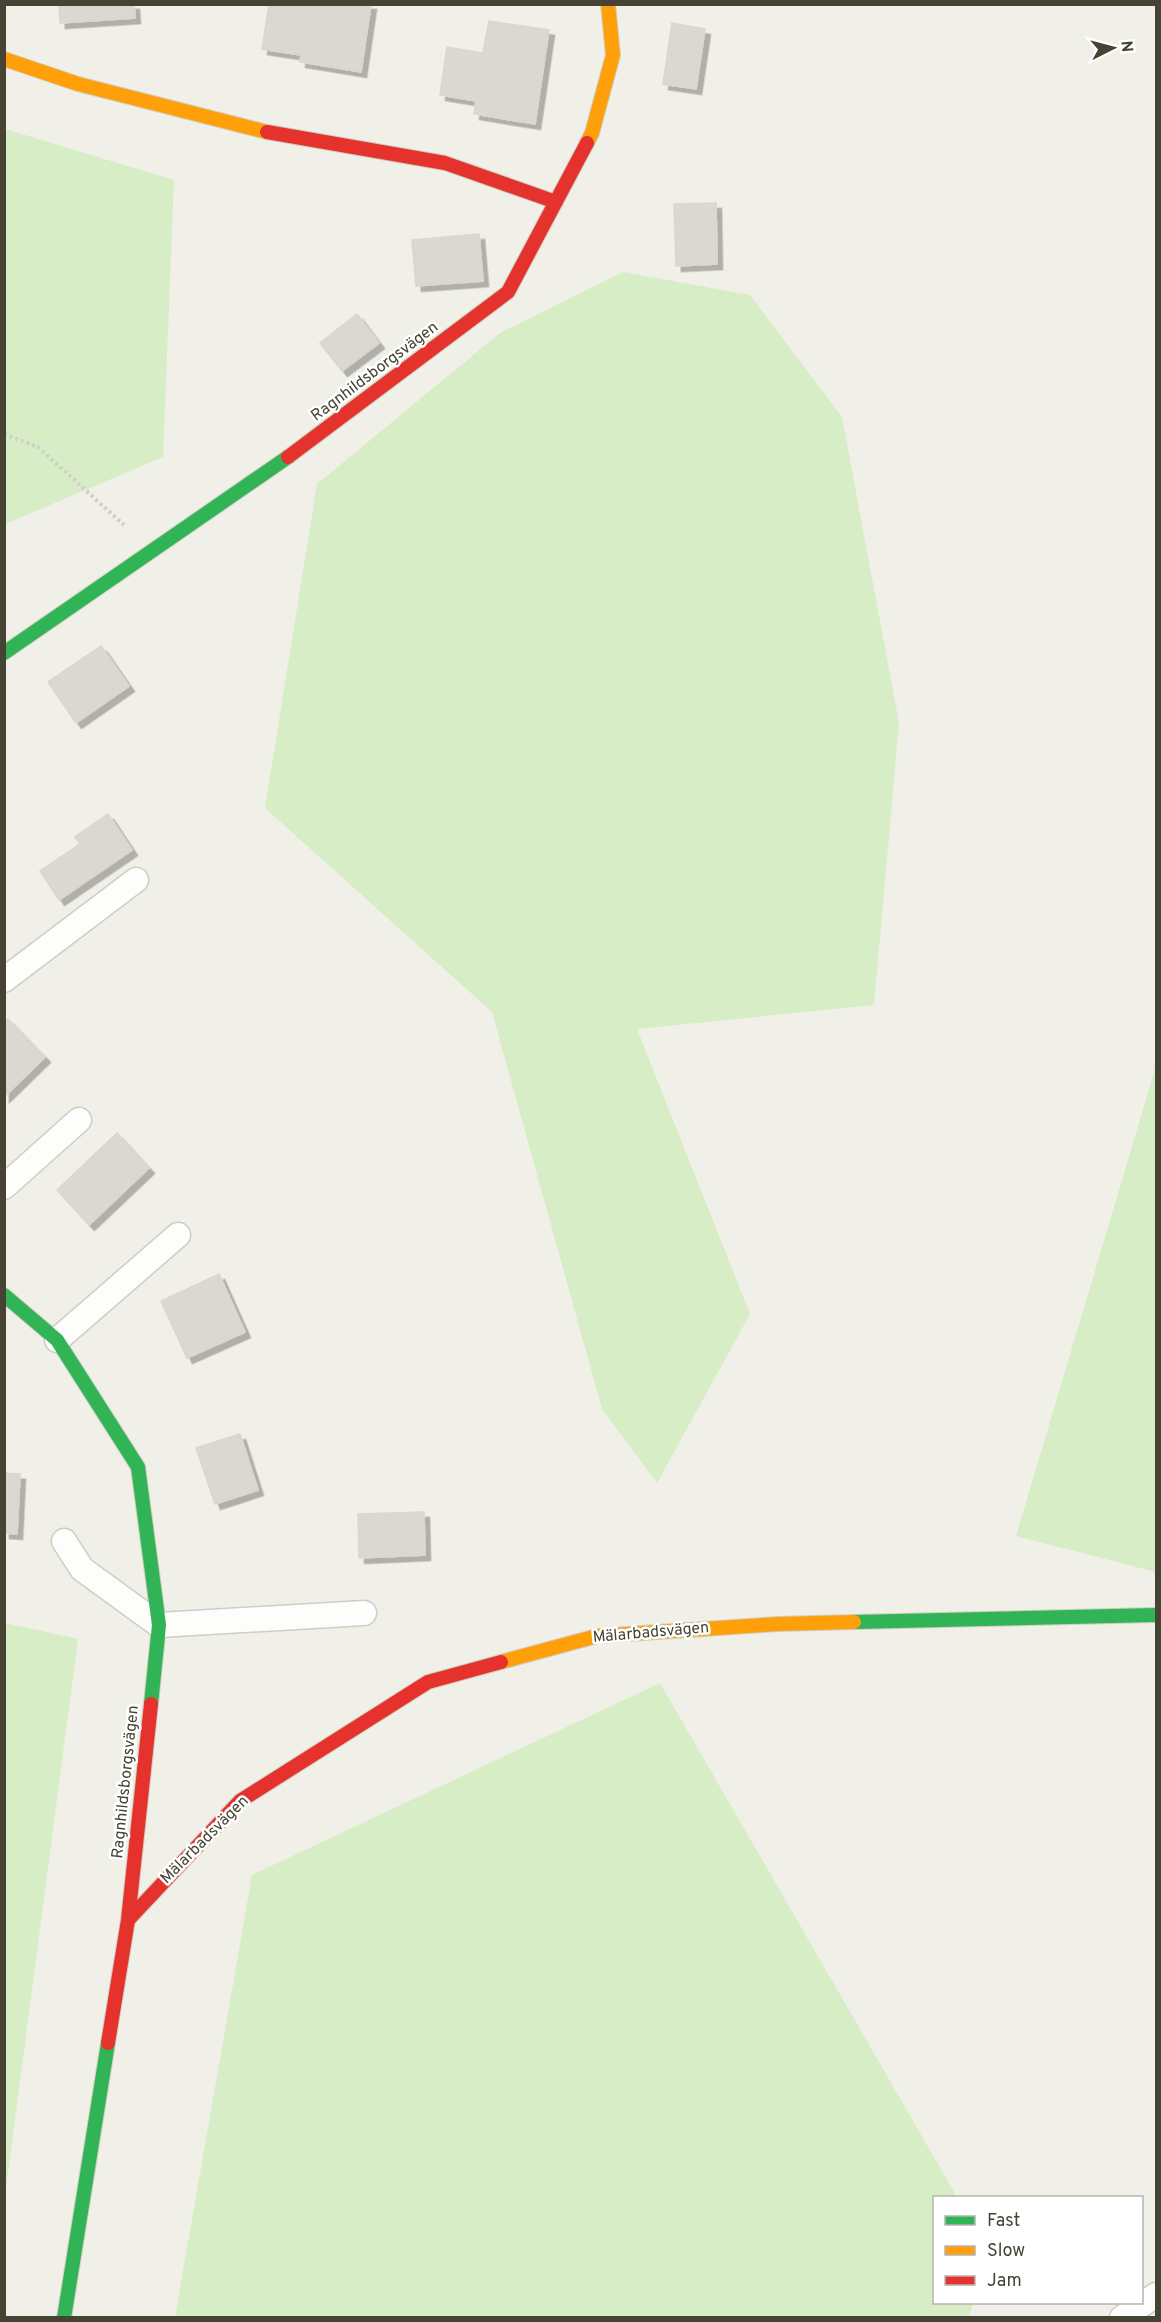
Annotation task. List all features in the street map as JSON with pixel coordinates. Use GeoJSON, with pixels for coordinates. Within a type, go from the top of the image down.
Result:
{"type":"FeatureCollection","features":[{"type":"Feature","properties":{"kind":"street","name":"Ragnhildsborgsvägen"},"geometry":{"type":"LineString","coordinates":[[4,653],[306,444],[508,292],[592,133],[613,55],[608,4]]}},
{"type":"Feature","properties":{"kind":"street"},"geometry":{"type":"LineString","coordinates":[[4,59],[78,84],[292,138],[445,163],[556,202]]}},
{"type":"Feature","properties":{"kind":"street","name":"Ragnhildsborgsvägen"},"geometry":{"type":"LineString","coordinates":[[4,1295],[57,1340],[138,1467],[159,1625],[128,1920],[64,2318]]}},
{"type":"Feature","properties":{"kind":"street","name":"Mälarbadsvägen"},"geometry":{"type":"LineString","coordinates":[[128,1920],[240,1800],[428,1682],[597,1636],[778,1624],[1156,1615]]}},
{"type":"Feature","properties":{"kind":"lane"},"geometry":{"type":"LineString","coordinates":[[4,980],[136,880]]}},
{"type":"Feature","properties":{"kind":"lane"},"geometry":{"type":"LineString","coordinates":[[4,1187],[79,1120]]}},
{"type":"Feature","properties":{"kind":"lane"},"geometry":{"type":"LineString","coordinates":[[57,1340],[178,1235]]}},
{"type":"Feature","properties":{"kind":"lane"},"geometry":{"type":"LineString","coordinates":[[64,1541],[82,1569],[159,1625],[364,1612]]}},
{"type":"Feature","properties":{"kind":"lane"},"geometry":{"type":"LineString","coordinates":[[1143,2304],[1156,2295]]}},
{"type":"Feature","properties":{"kind":"lane"},"geometry":{"type":"LineString","coordinates":[[1122,2318],[1143,2304]]}},
{"type":"Feature","properties":{"kind":"path"},"geometry":{"type":"LineString","coordinates":[[4,434],[38,447],[152,550]]}},
{"type":"Feature","properties":{"kind":"green space"},"geometry":{"type":"Polygon","coordinates":[[[5,129],[174,180],[163,457],[5,524],[5,129]]]}},
{"type":"Feature","properties":{"kind":"green space"},"geometry":{"type":"Polygon","coordinates":[[[623,272],[750,295],[842,417],[899,723],[874,1005],[637,1029],[750,1314],[657,1483],[602,1409],[492,1012],[265,808],[317,484],[500,333],[623,272]]]}},
{"type":"Feature","properties":{"kind":"green space"},"geometry":{"type":"Polygon","coordinates":[[[1156,1066],[1156,1572],[1016,1536],[1156,1066]]]}},
{"type":"Feature","properties":{"kind":"green space"},"geometry":{"type":"Polygon","coordinates":[[[4,1623],[78,1639],[5,2196],[4,1623]]]}},
{"type":"Feature","properties":{"kind":"green space"},"geometry":{"type":"Polygon","coordinates":[[[660,1683],[956,2196],[933,2196],[933,2304],[973,2304],[969,2317],[175,2317],[252,1875],[660,1683]]]}},
{"type":"Feature","properties":{"kind":"building"},"geometry":{"type":"Polygon","coordinates":[[[59,4],[134,4],[135,18],[60,23],[59,4]]]}},
{"type":"Feature","properties":{"kind":"building"},"geometry":{"type":"Polygon","coordinates":[[[269,4],[371,4],[361,72],[300,62],[301,55],[262,49],[269,4]]]}},
{"type":"Feature","properties":{"kind":"building"},"geometry":{"type":"Polygon","coordinates":[[[489,21],[549,30],[535,124],[474,114],[476,101],[440,95],[447,47],[483,53],[489,21]]]}},
{"type":"Feature","properties":{"kind":"building"},"geometry":{"type":"Polygon","coordinates":[[[672,23],[705,29],[696,89],[663,84],[672,23]]]}},
{"type":"Feature","properties":{"kind":"building"},"geometry":{"type":"Polygon","coordinates":[[[716,203],[717,264],[676,266],[674,204],[716,203]]]}},
{"type":"Feature","properties":{"kind":"building"},"geometry":{"type":"Polygon","coordinates":[[[479,234],[483,281],[416,286],[412,240],[479,234]]]}},
{"type":"Feature","properties":{"kind":"building"},"geometry":{"type":"Polygon","coordinates":[[[357,314],[379,343],[342,371],[320,343],[357,314]]]}},
{"type":"Feature","properties":{"kind":"building"},"geometry":{"type":"Polygon","coordinates":[[[101,646],[129,686],[76,723],[48,682],[101,646]]]}},
{"type":"Feature","properties":{"kind":"building"},"geometry":{"type":"Polygon","coordinates":[[[108,814],[132,850],[59,900],[40,871],[80,844],[75,837],[108,814]]]}},
{"type":"Feature","properties":{"kind":"building"},"geometry":{"type":"Polygon","coordinates":[[[8,1019],[45,1057],[4,1097],[4,1022],[8,1019]]]}},
{"type":"Feature","properties":{"kind":"building"},"geometry":{"type":"Polygon","coordinates":[[[117,1133],[149,1168],[89,1225],[57,1190],[117,1133]]]}},
{"type":"Feature","properties":{"kind":"building"},"geometry":{"type":"Polygon","coordinates":[[[219,1274],[245,1332],[187,1358],[161,1301],[219,1274]]]}},
{"type":"Feature","properties":{"kind":"building"},"geometry":{"type":"Polygon","coordinates":[[[240,1434],[258,1490],[215,1504],[196,1448],[240,1434]]]}},
{"type":"Feature","properties":{"kind":"building"},"geometry":{"type":"Polygon","coordinates":[[[4,1473],[20,1474],[17,1534],[4,1533],[4,1473]]]}},
{"type":"Feature","properties":{"kind":"building"},"geometry":{"type":"Polygon","coordinates":[[[424,1512],[425,1555],[359,1558],[358,1514],[424,1512]]]}},
{"type":"Feature","properties":{"kind":"traffic: fast"},"geometry":{"type":"LineString","coordinates":[[4,653],[288,457]]}},
{"type":"Feature","properties":{"kind":"traffic: fast"},"geometry":{"type":"LineString","coordinates":[[4,1295],[57,1340],[138,1467],[159,1625],[151,1704]]}},
{"type":"Feature","properties":{"kind":"traffic: fast"},"geometry":{"type":"LineString","coordinates":[[854,1622],[1156,1615]]}},
{"type":"Feature","properties":{"kind":"traffic: fast"},"geometry":{"type":"LineString","coordinates":[[64,2318],[108,2043]]}},
{"type":"Feature","properties":{"kind":"traffic: slow"},"geometry":{"type":"LineString","coordinates":[[587,143],[592,133],[613,55],[608,4]]}},
{"type":"Feature","properties":{"kind":"traffic: slow"},"geometry":{"type":"LineString","coordinates":[[4,59],[78,84],[267,132]]}},
{"type":"Feature","properties":{"kind":"traffic: slow"},"geometry":{"type":"LineString","coordinates":[[501,1662],[597,1636],[778,1624],[854,1622]]}},
{"type":"Feature","properties":{"kind":"traffic: jam"},"geometry":{"type":"LineString","coordinates":[[267,132],[445,163],[556,202]]}},
{"type":"Feature","properties":{"kind":"traffic: jam"},"geometry":{"type":"LineString","coordinates":[[288,457],[508,292],[587,143]]}},
{"type":"Feature","properties":{"kind":"traffic: jam"},"geometry":{"type":"LineString","coordinates":[[128,1920],[240,1801],[428,1682],[501,1662]]}},
{"type":"Feature","properties":{"kind":"traffic: jam"},"geometry":{"type":"LineString","coordinates":[[108,2043],[128,1920],[151,1704]]}}]}
